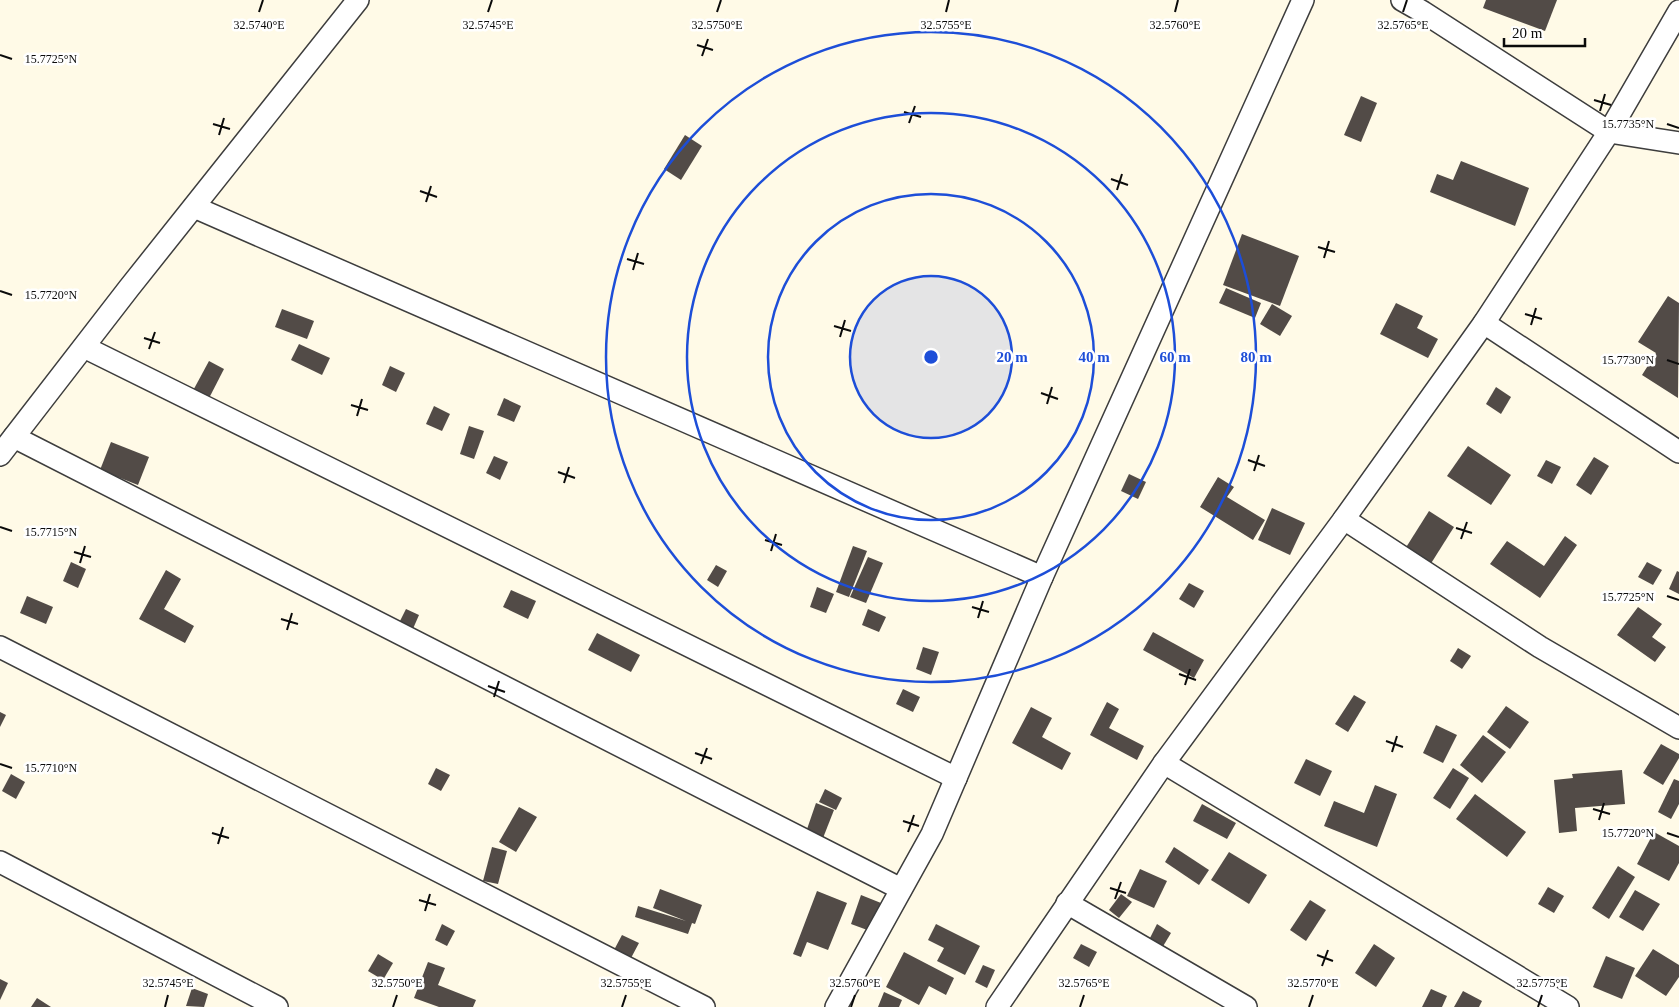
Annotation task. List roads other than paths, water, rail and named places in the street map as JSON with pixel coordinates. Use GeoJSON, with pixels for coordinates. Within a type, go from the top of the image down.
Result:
{"type":"FeatureCollection","features":[{"type":"Feature","properties":{"kind":"street"},"geometry":{"type":"LineString","coordinates":[[0,454],[358,0]]}},
{"type":"Feature","properties":{"kind":"street"},"geometry":{"type":"LineString","coordinates":[[836,1007],[932,834],[1042,577],[1303,0]]}},
{"type":"Feature","properties":{"kind":"street"},"geometry":{"type":"LineString","coordinates":[[1402,0],[1609,132],[1679,143]]}},
{"type":"Feature","properties":{"kind":"street"},"geometry":{"type":"LineString","coordinates":[[997,1007],[1164,763],[1344,519],[1484,323],[1609,132],[1679,11]]}},
{"type":"Feature","properties":{"kind":"street"},"geometry":{"type":"LineString","coordinates":[[194,207],[1042,577]]}},
{"type":"Feature","properties":{"kind":"street"},"geometry":{"type":"LineString","coordinates":[[1484,323],[1679,452]]}},
{"type":"Feature","properties":{"kind":"street"},"geometry":{"type":"LineString","coordinates":[[84,347],[956,778]]}},
{"type":"Feature","properties":{"kind":"street"},"geometry":{"type":"LineString","coordinates":[[14,437],[901,889]]}},
{"type":"Feature","properties":{"kind":"street"},"geometry":{"type":"LineString","coordinates":[[1344,519],[1540,647],[1679,728]]}},
{"type":"Feature","properties":{"kind":"street"},"geometry":{"type":"LineString","coordinates":[[0,647],[704,1007]]}},
{"type":"Feature","properties":{"kind":"street"},"geometry":{"type":"LineString","coordinates":[[1164,763],[1568,1007]]}},
{"type":"Feature","properties":{"kind":"street"},"geometry":{"type":"LineString","coordinates":[[0,862],[277,1007]]}},
{"type":"Feature","properties":{"kind":"street"},"geometry":{"type":"LineString","coordinates":[[1067,903],[1246,1007]]}}]}
